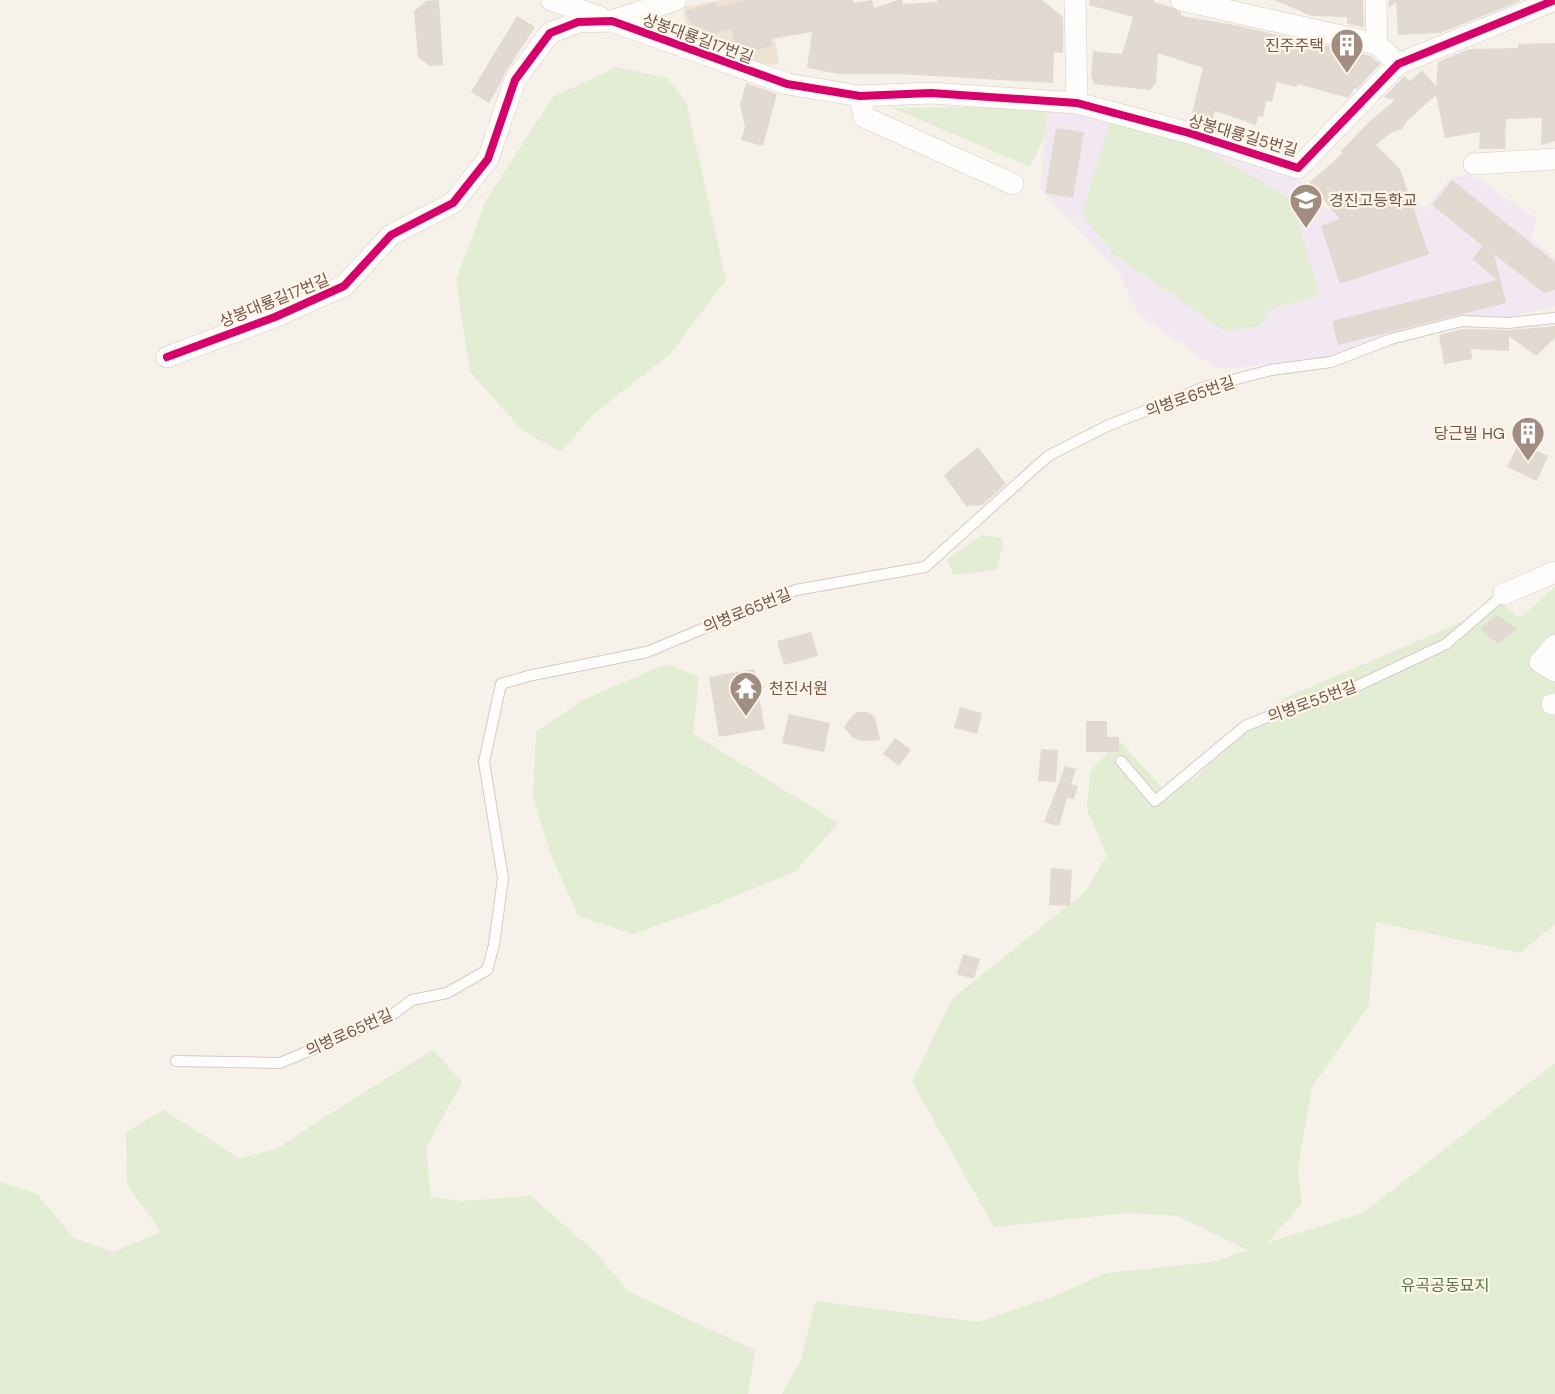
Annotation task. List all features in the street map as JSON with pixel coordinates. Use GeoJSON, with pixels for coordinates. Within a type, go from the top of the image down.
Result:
{"type":"FeatureCollection","features":[{"type":"Feature","properties":{"kind":"street"},"geometry":{"type":"LineString","coordinates":[[551,0],[612,21],[676,0]]}},
{"type":"Feature","properties":{"kind":"street"},"geometry":{"type":"LineString","coordinates":[[1075,0],[1077,103]]}},
{"type":"Feature","properties":{"kind":"street"},"geometry":{"type":"LineString","coordinates":[[1181,0],[1377,44],[1398,64],[1555,0]]}},
{"type":"Feature","properties":{"kind":"street"},"geometry":{"type":"LineString","coordinates":[[1376,0],[1377,44]]}},
{"type":"Feature","properties":{"kind":"street","name":"상봉대룡길17번길"},"geometry":{"type":"LineString","coordinates":[[167,357],[275,316],[344,286],[391,235],[453,203],[489,159],[515,80],[550,33],[578,22],[612,21],[787,84],[860,96],[931,93],[1077,103]]}},
{"type":"Feature","properties":{"kind":"street","name":"상봉대룡길5번길"},"geometry":{"type":"LineString","coordinates":[[1077,103],[1189,133],[1298,168],[1398,64]]}},
{"type":"Feature","properties":{"kind":"street"},"geometry":{"type":"LineString","coordinates":[[860,96],[864,117],[1013,184]]}},
{"type":"Feature","properties":{"kind":"street"},"geometry":{"type":"LineString","coordinates":[[1474,164],[1555,159]]}},
{"type":"Feature","properties":{"kind":"street","name":"의병로55번길"},"geometry":{"type":"LineString","coordinates":[[1504,594],[1555,572]]}},
{"type":"Feature","properties":{"kind":"street"},"geometry":{"type":"LineString","coordinates":[[1555,645],[1540,662],[1555,671]]}},
{"type":"Feature","properties":{"kind":"lane","name":"의병로65번길"},"geometry":{"type":"LineString","coordinates":[[176,1061],[280,1062],[389,1017],[412,1000],[447,993],[487,970],[494,945],[503,878],[484,762],[501,684],[528,676],[647,652],[796,590],[925,567],[1048,456],[1107,426],[1205,387],[1271,370],[1331,362],[1391,339],[1462,321],[1508,323],[1555,318]]}},
{"type":"Feature","properties":{"kind":"lane","name":"의병로55번길"},"geometry":{"type":"LineString","coordinates":[[1121,761],[1155,801],[1245,726],[1300,704],[1338,695],[1446,644],[1504,594]]}},
{"type":"Feature","properties":{"kind":"shaded area"},"geometry":{"type":"Polygon","coordinates":[[[722,0],[769,0],[779,64],[765,65],[685,26],[684,7],[722,0]]]}},
{"type":"Feature","properties":{"kind":"shaded area","name":"경진고등학교"},"geometry":{"type":"Polygon","coordinates":[[[1048,106],[1179,137],[1303,182],[1326,210],[1410,191],[1425,209],[1448,180],[1470,173],[1537,219],[1531,238],[1555,258],[1555,306],[1322,360],[1219,369],[1140,316],[1119,272],[1040,188],[1048,106]]]}},
{"type":"Feature","properties":{"kind":"green space"},"geometry":{"type":"Polygon","coordinates":[[[616,67],[667,78],[686,101],[726,280],[670,354],[595,413],[561,452],[522,430],[470,372],[456,280],[486,200],[553,97],[616,67]]]}},
{"type":"Feature","properties":{"kind":"green space"},"geometry":{"type":"Polygon","coordinates":[[[1048,106],[1045,136],[1030,167],[892,108],[1048,106]]]}},
{"type":"Feature","properties":{"kind":"green space"},"geometry":{"type":"Polygon","coordinates":[[[1110,122],[1201,147],[1291,199],[1320,295],[1270,309],[1260,326],[1225,331],[1113,254],[1082,214],[1110,122]]]}},
{"type":"Feature","properties":{"kind":"green space"},"geometry":{"type":"Polygon","coordinates":[[[982,535],[1001,538],[1003,547],[996,570],[953,575],[947,559],[982,535]]]}},
{"type":"Feature","properties":{"kind":"green space","name":"유곡공동묘지"},"geometry":{"type":"Polygon","coordinates":[[[1555,587],[1555,924],[1520,953],[1376,922],[1369,1005],[1312,1087],[1298,1168],[1302,1204],[1267,1243],[1363,1213],[1555,1063],[1555,1394],[782,1394],[801,1360],[816,1301],[978,1322],[1060,1294],[1106,1273],[1213,1262],[1248,1250],[1177,1216],[1126,1213],[994,1227],[912,1082],[952,999],[1086,891],[1107,855],[1087,810],[1090,771],[1120,741],[1163,789],[1194,779],[1251,725],[1285,698],[1503,604],[1520,618],[1555,587]]]}},
{"type":"Feature","properties":{"kind":"green space"},"geometry":{"type":"Polygon","coordinates":[[[666,664],[699,677],[693,734],[838,823],[796,871],[701,910],[633,934],[578,916],[550,852],[533,796],[536,732],[583,700],[666,664]]]}},
{"type":"Feature","properties":{"kind":"green space"},"geometry":{"type":"Polygon","coordinates":[[[433,1050],[462,1082],[426,1148],[431,1197],[462,1201],[531,1196],[595,1252],[629,1292],[755,1350],[748,1394],[0,1394],[0,1182],[37,1194],[74,1238],[113,1252],[161,1232],[127,1184],[126,1132],[164,1110],[240,1159],[278,1148],[433,1050]]]}},
{"type":"Feature","properties":{"kind":"building"},"geometry":{"type":"Polygon","coordinates":[[[439,0],[443,65],[430,66],[418,57],[414,11],[426,1],[439,0]]]}},
{"type":"Feature","properties":{"kind":"building"},"geometry":{"type":"Polygon","coordinates":[[[747,0],[853,0],[853,3],[872,0],[874,8],[898,0],[902,0],[903,4],[937,2],[937,0],[1042,0],[1063,17],[1063,53],[1054,52],[1053,83],[899,74],[840,74],[807,68],[812,32],[771,39],[772,46],[749,52],[735,44],[731,29],[709,35],[700,27],[690,23],[686,11],[715,2],[717,7],[747,0]]]}},
{"type":"Feature","properties":{"kind":"building"},"geometry":{"type":"Polygon","coordinates":[[[1089,0],[1154,0],[1153,2],[1171,7],[1181,13],[1181,16],[1235,25],[1371,56],[1380,64],[1357,89],[1354,88],[1348,98],[1298,84],[1297,87],[1277,82],[1272,102],[1266,101],[1263,117],[1258,116],[1256,125],[1215,111],[1213,119],[1192,113],[1203,68],[1158,53],[1156,83],[1150,90],[1094,84],[1091,76],[1093,51],[1122,54],[1133,17],[1089,5],[1089,0]]]}},
{"type":"Feature","properties":{"kind":"building"},"geometry":{"type":"Polygon","coordinates":[[[1274,0],[1363,0],[1364,27],[1347,24],[1347,17],[1312,16],[1274,0]]]}},
{"type":"Feature","properties":{"kind":"building"},"geometry":{"type":"Polygon","coordinates":[[[1389,0],[1520,1],[1440,33],[1398,35],[1396,2],[1389,8],[1389,0]]]}},
{"type":"Feature","properties":{"kind":"building"},"geometry":{"type":"Polygon","coordinates":[[[517,16],[535,27],[505,73],[489,103],[471,92],[517,16]]]}},
{"type":"Feature","properties":{"kind":"building"},"geometry":{"type":"Polygon","coordinates":[[[1555,43],[1555,141],[1541,145],[1542,118],[1506,119],[1505,149],[1479,149],[1480,132],[1445,138],[1436,95],[1407,121],[1402,129],[1390,133],[1376,145],[1400,169],[1429,254],[1340,284],[1321,226],[1340,219],[1309,183],[1343,153],[1341,151],[1370,121],[1395,100],[1384,97],[1404,76],[1410,81],[1422,70],[1436,86],[1438,62],[1469,49],[1518,48],[1518,44],[1555,43]]]}},
{"type":"Feature","properties":{"kind":"building"},"geometry":{"type":"Polygon","coordinates":[[[746,83],[777,94],[763,146],[741,140],[745,127],[740,105],[746,83]]]}},
{"type":"Feature","properties":{"kind":"building"},"geometry":{"type":"Polygon","coordinates":[[[1056,128],[1084,132],[1073,198],[1045,193],[1056,128]]]}},
{"type":"Feature","properties":{"kind":"building"},"geometry":{"type":"Polygon","coordinates":[[[1452,180],[1555,262],[1555,290],[1544,293],[1494,254],[1506,303],[1338,345],[1332,321],[1497,280],[1472,259],[1483,246],[1432,205],[1452,180]]]}},
{"type":"Feature","properties":{"kind":"building"},"geometry":{"type":"Polygon","coordinates":[[[1555,326],[1555,338],[1536,356],[1509,336],[1509,351],[1471,349],[1472,359],[1444,364],[1439,335],[1463,329],[1509,330],[1555,326]]]}},
{"type":"Feature","properties":{"kind":"building","name":"당근빌 HG"},"geometry":{"type":"Polygon","coordinates":[[[1519,442],[1548,456],[1537,481],[1507,467],[1519,442]]]}},
{"type":"Feature","properties":{"kind":"building"},"geometry":{"type":"Polygon","coordinates":[[[978,447],[1006,484],[982,505],[966,506],[944,475],[978,447]]]}},
{"type":"Feature","properties":{"kind":"building"},"geometry":{"type":"Polygon","coordinates":[[[1497,615],[1517,629],[1498,644],[1480,629],[1497,615]]]}},
{"type":"Feature","properties":{"kind":"building"},"geometry":{"type":"Polygon","coordinates":[[[811,632],[818,656],[784,665],[777,641],[811,632]]]}},
{"type":"Feature","properties":{"kind":"building"},"geometry":{"type":"Polygon","coordinates":[[[754,669],[765,729],[719,737],[709,677],[754,669]]]}},
{"type":"Feature","properties":{"kind":"building"},"geometry":{"type":"Polygon","coordinates":[[[960,707],[982,713],[977,734],[954,728],[960,707]]]}},
{"type":"Feature","properties":{"kind":"building"},"geometry":{"type":"Polygon","coordinates":[[[857,712],[867,712],[875,717],[880,740],[861,741],[852,737],[844,727],[857,712]]]}},
{"type":"Feature","properties":{"kind":"building"},"geometry":{"type":"Polygon","coordinates":[[[789,714],[830,723],[824,752],[782,743],[789,714]]]}},
{"type":"Feature","properties":{"kind":"building"},"geometry":{"type":"Polygon","coordinates":[[[1086,721],[1107,721],[1107,737],[1119,737],[1119,752],[1086,752],[1086,721]]]}},
{"type":"Feature","properties":{"kind":"building"},"geometry":{"type":"Polygon","coordinates":[[[895,738],[911,750],[899,766],[883,754],[895,738]]]}},
{"type":"Feature","properties":{"kind":"building"},"geometry":{"type":"Polygon","coordinates":[[[1041,749],[1058,750],[1056,782],[1038,781],[1041,749]]]}},
{"type":"Feature","properties":{"kind":"building"},"geometry":{"type":"Polygon","coordinates":[[[1065,766],[1076,769],[1071,784],[1078,786],[1074,799],[1067,798],[1059,826],[1044,822],[1065,766]]]}},
{"type":"Feature","properties":{"kind":"building"},"geometry":{"type":"Polygon","coordinates":[[[1051,868],[1072,870],[1070,906],[1049,905],[1051,868]]]}},
{"type":"Feature","properties":{"kind":"building"},"geometry":{"type":"Polygon","coordinates":[[[963,954],[980,959],[974,979],[957,974],[963,954]]]}},
{"type":"Feature","properties":{"kind":"cycle path"},"geometry":{"type":"LineString","coordinates":[[167,357],[275,317],[344,286],[391,235],[453,203],[488,159],[515,80],[550,33],[578,22],[612,21],[787,84],[860,96],[931,93],[1077,103],[1189,133],[1298,168],[1398,64],[1555,0]]}},
{"type":"Feature","properties":{"kind":"place","name":"진주주택"},"geometry":{"type":"Point","coordinates":[1347,74]}},
{"type":"Feature","properties":{"kind":"place","name":"경진고등학교"},"geometry":{"type":"Point","coordinates":[1306,229]}},
{"type":"Feature","properties":{"kind":"place","name":"당근빌 HG"},"geometry":{"type":"Point","coordinates":[1528,462]}},
{"type":"Feature","properties":{"kind":"place","name":"천진서원"},"geometry":{"type":"Point","coordinates":[746,717]}}]}
